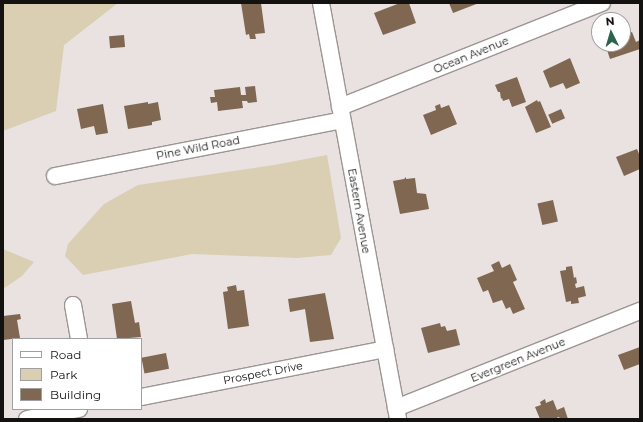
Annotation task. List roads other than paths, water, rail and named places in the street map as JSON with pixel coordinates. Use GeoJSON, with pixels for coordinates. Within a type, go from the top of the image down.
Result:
{"type":"FeatureCollection","features":[{"type":"Feature","properties":{"kind":"street","name":"Eastern Avenue"},"geometry":{"type":"LineString","coordinates":[[321,3],[397,414]]}},
{"type":"Feature","properties":{"kind":"street","name":"Ocean Avenue"},"geometry":{"type":"LineString","coordinates":[[341,113],[602,3]]}},
{"type":"Feature","properties":{"kind":"street","name":"Pine Wild Road"},"geometry":{"type":"LineString","coordinates":[[54,176],[341,113]]}},
{"type":"Feature","properties":{"kind":"street"},"geometry":{"type":"LineString","coordinates":[[73,305],[80,338]]}},
{"type":"Feature","properties":{"kind":"street","name":"Evergreen Avenue"},"geometry":{"type":"LineString","coordinates":[[397,414],[640,311]]}},
{"type":"Feature","properties":{"kind":"street","name":"Prospect Drive"},"geometry":{"type":"LineString","coordinates":[[142,397],[384,349]]}},
{"type":"Feature","properties":{"kind":"street"},"geometry":{"type":"LineString","coordinates":[[27,419],[74,410]]}}]}
